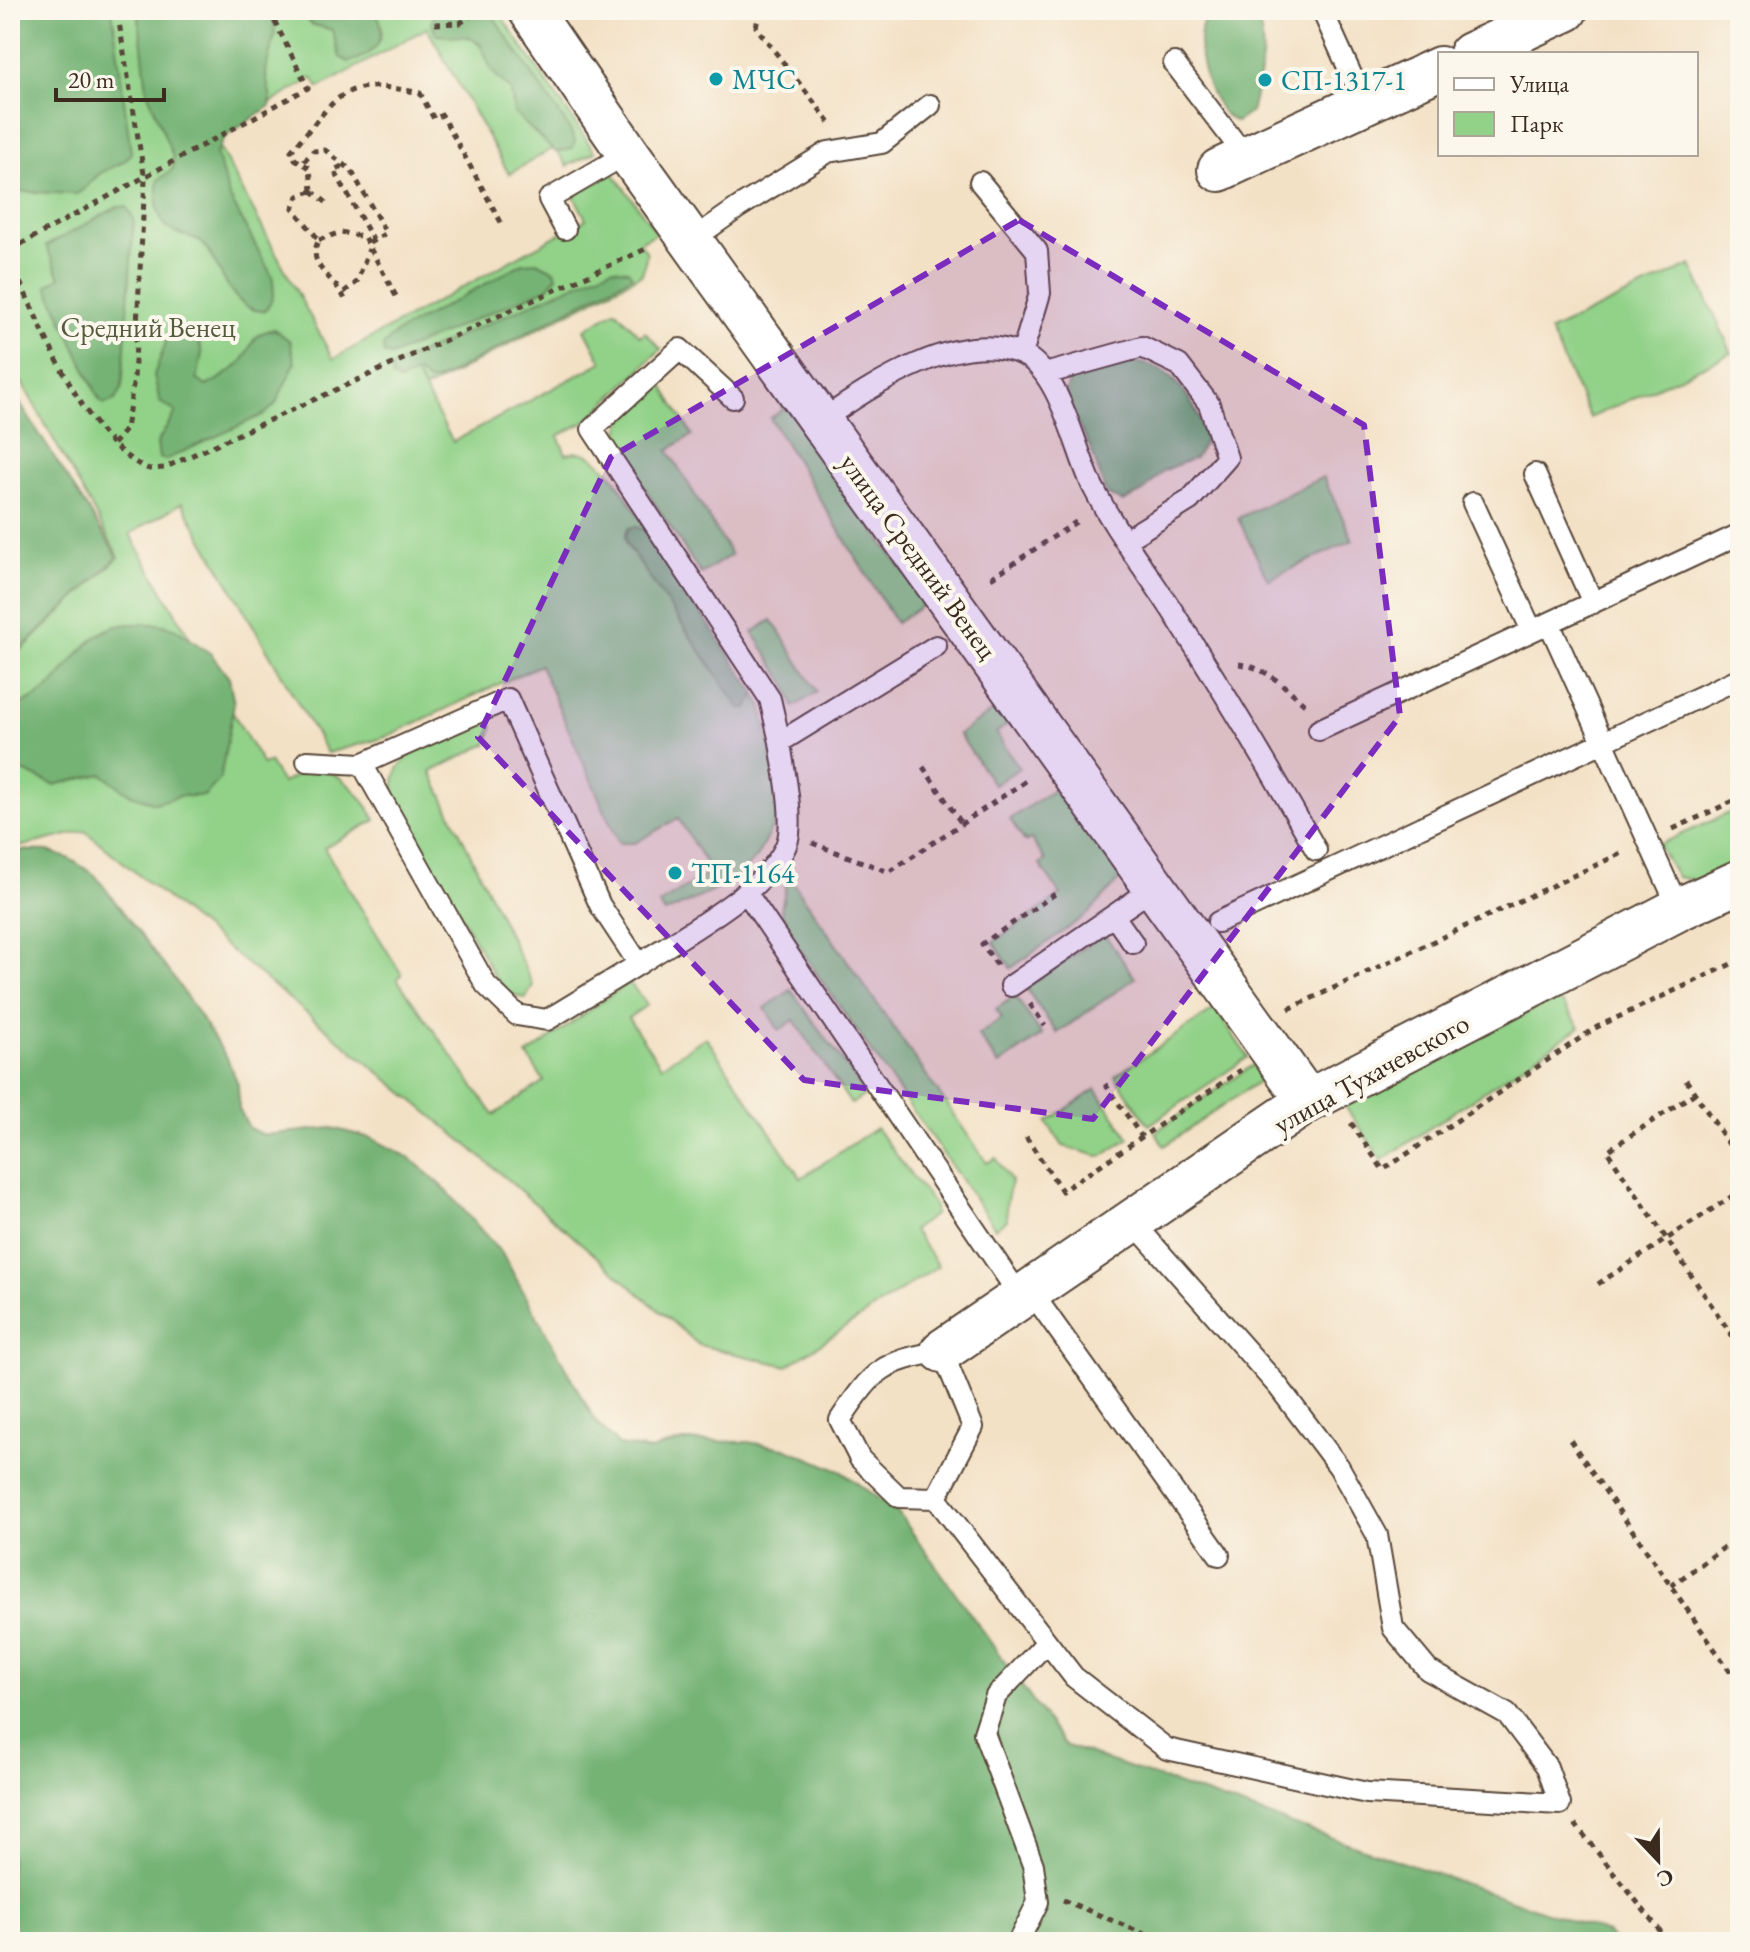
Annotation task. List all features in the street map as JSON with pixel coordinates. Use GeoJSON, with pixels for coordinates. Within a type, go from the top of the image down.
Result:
{"type":"FeatureCollection","features":[{"type":"Feature","properties":{"kind":"street","name":"улица Средний Венец"},"geometry":{"type":"LineString","coordinates":[[530,10],[628,153],[1270,1050],[1319,1096]]}},
{"type":"Feature","properties":{"kind":"street"},"geometry":{"type":"LineString","coordinates":[[1474,52],[1566,10]]}},
{"type":"Feature","properties":{"kind":"street"},"geometry":{"type":"LineString","coordinates":[[1232,164],[1438,69]]}},
{"type":"Feature","properties":{"kind":"street","name":"улица Тухачевского"},"geometry":{"type":"LineString","coordinates":[[942,1351],[1319,1096],[1679,909],[1740,881]]}},
{"type":"Feature","properties":{"kind":"lane"},"geometry":{"type":"LineString","coordinates":[[1322,10],[1364,103]]}},
{"type":"Feature","properties":{"kind":"lane"},"geometry":{"type":"LineString","coordinates":[[1174,63],[1232,164]]}},
{"type":"Feature","properties":{"kind":"lane"},"geometry":{"type":"LineString","coordinates":[[689,236],[828,152],[882,143],[930,105]]}},
{"type":"Feature","properties":{"kind":"lane"},"geometry":{"type":"LineString","coordinates":[[565,229],[549,199],[628,153]]}},
{"type":"Feature","properties":{"kind":"lane"},"geometry":{"type":"LineString","coordinates":[[980,182],[1037,251],[1040,293],[1022,354]]}},
{"type":"Feature","properties":{"kind":"lane"},"geometry":{"type":"LineString","coordinates":[[1045,374],[1142,347],[1179,365],[1209,404],[1227,458],[1190,500],[1127,539]]}},
{"type":"Feature","properties":{"kind":"lane"},"geometry":{"type":"LineString","coordinates":[[822,420],[901,372],[949,354],[992,348],[1022,354],[1045,374],[1104,504],[1204,660],[1316,850]]}},
{"type":"Feature","properties":{"kind":"lane"},"geometry":{"type":"LineString","coordinates":[[362,764],[486,985],[517,1015],[547,1020],[639,964],[746,892],[781,860],[789,835],[780,742],[770,699],[592,429],[680,349],[733,398]]}},
{"type":"Feature","properties":{"kind":"lane"},"geometry":{"type":"LineString","coordinates":[[1535,474],[1593,603]]}},
{"type":"Feature","properties":{"kind":"lane"},"geometry":{"type":"LineString","coordinates":[[1473,503],[1604,741],[1679,909]]}},
{"type":"Feature","properties":{"kind":"lane"},"geometry":{"type":"LineString","coordinates":[[1324,728],[1740,534]]}},
{"type":"Feature","properties":{"kind":"lane"},"geometry":{"type":"LineString","coordinates":[[780,742],[936,646]]}},
{"type":"Feature","properties":{"kind":"lane"},"geometry":{"type":"LineString","coordinates":[[1218,922],[1740,678]]}},
{"type":"Feature","properties":{"kind":"lane"},"geometry":{"type":"LineString","coordinates":[[307,761],[362,764],[508,699],[600,905],[639,964]]}},
{"type":"Feature","properties":{"kind":"lane"},"geometry":{"type":"LineString","coordinates":[[1011,986],[1155,887]]}},
{"type":"Feature","properties":{"kind":"lane"},"geometry":{"type":"LineString","coordinates":[[746,892],[1025,1293],[1219,1555]]}},
{"type":"Feature","properties":{"kind":"lane"},"geometry":{"type":"LineString","coordinates":[[1114,916],[1133,943]]}},
{"type":"Feature","properties":{"kind":"lane"},"geometry":{"type":"LineString","coordinates":[[936,1498],[1074,1677],[1167,1749],[1367,1793],[1560,1804],[1547,1767],[1507,1714],[1428,1670],[1393,1628],[1377,1535],[1339,1467],[1278,1386],[1132,1221]]}},
{"type":"Feature","properties":{"kind":"lane"},"geometry":{"type":"LineString","coordinates":[[942,1351],[973,1427],[936,1498],[899,1497],[860,1459],[840,1420],[868,1378],[897,1359],[942,1351]]}},
{"type":"Feature","properties":{"kind":"lane"},"geometry":{"type":"LineString","coordinates":[[1018,1942],[1038,1902],[1037,1889],[1033,1865],[984,1733],[996,1696],[1047,1642]]}},
{"type":"Feature","properties":{"kind":"path"},"geometry":{"type":"LineString","coordinates":[[113,444],[126,429],[134,379],[145,180],[117,10]]}},
{"type":"Feature","properties":{"kind":"path"},"geometry":{"type":"LineString","coordinates":[[10,250],[145,180],[308,88],[269,10]]}},
{"type":"Feature","properties":{"kind":"path"},"geometry":{"type":"LineString","coordinates":[[435,24],[460,23],[481,10]]}},
{"type":"Feature","properties":{"kind":"path"},"geometry":{"type":"LineString","coordinates":[[760,10],[756,27],[850,148]]}},
{"type":"Feature","properties":{"kind":"path"},"geometry":{"type":"LineString","coordinates":[[312,191],[312,175],[304,161],[295,159],[291,151],[347,92],[374,84],[420,93],[434,119],[442,115],[502,224]]}},
{"type":"Feature","properties":{"kind":"path"},"geometry":{"type":"LineString","coordinates":[[304,161],[313,151],[325,150],[351,170],[386,233],[370,244],[357,282],[344,292]]}},
{"type":"Feature","properties":{"kind":"path"},"geometry":{"type":"LineString","coordinates":[[342,166],[334,170],[397,298]]}},
{"type":"Feature","properties":{"kind":"path"},"geometry":{"type":"LineString","coordinates":[[312,191],[327,203]]}},
{"type":"Feature","properties":{"kind":"path"},"geometry":{"type":"LineString","coordinates":[[312,191],[298,196],[293,208],[319,240]]}},
{"type":"Feature","properties":{"kind":"path"},"geometry":{"type":"LineString","coordinates":[[319,240],[350,231],[364,237],[370,244]]}},
{"type":"Feature","properties":{"kind":"path"},"geometry":{"type":"LineString","coordinates":[[10,261],[80,403],[113,444],[138,465],[149,469],[164,468],[689,236]]}},
{"type":"Feature","properties":{"kind":"path"},"geometry":{"type":"LineString","coordinates":[[319,240],[314,252],[317,264],[344,292],[346,304]]}},
{"type":"Feature","properties":{"kind":"path"},"geometry":{"type":"LineString","coordinates":[[991,578],[1104,504]]}},
{"type":"Feature","properties":{"kind":"path"},"geometry":{"type":"LineString","coordinates":[[1204,660],[1251,665],[1273,677],[1324,728]]}},
{"type":"Feature","properties":{"kind":"path"},"geometry":{"type":"LineString","coordinates":[[923,767],[962,824]]}},
{"type":"Feature","properties":{"kind":"path"},"geometry":{"type":"LineString","coordinates":[[789,835],[889,872],[1040,771]]}},
{"type":"Feature","properties":{"kind":"path"},"geometry":{"type":"LineString","coordinates":[[1026,1137],[1062,1191],[1291,1036],[1277,1015],[1740,798]]}},
{"type":"Feature","properties":{"kind":"path"},"geometry":{"type":"LineString","coordinates":[[1011,986],[982,944],[1055,894]]}},
{"type":"Feature","properties":{"kind":"path"},"geometry":{"type":"LineString","coordinates":[[1319,1096],[1383,1170],[1597,1027],[1740,960]]}},
{"type":"Feature","properties":{"kind":"path"},"geometry":{"type":"LineString","coordinates":[[1686,1080],[1740,1161]]}},
{"type":"Feature","properties":{"kind":"path"},"geometry":{"type":"LineString","coordinates":[[1105,1084],[1142,1137]]}},
{"type":"Feature","properties":{"kind":"path"},"geometry":{"type":"LineString","coordinates":[[1695,1093],[1607,1151],[1733,1337]]}},
{"type":"Feature","properties":{"kind":"path"},"geometry":{"type":"LineString","coordinates":[[1598,1284],[1740,1191]]}},
{"type":"Feature","properties":{"kind":"path"},"geometry":{"type":"LineString","coordinates":[[1570,1440],[1740,1686]]}},
{"type":"Feature","properties":{"kind":"path"},"geometry":{"type":"LineString","coordinates":[[1671,1586],[1740,1536]]}},
{"type":"Feature","properties":{"kind":"path"},"geometry":{"type":"LineString","coordinates":[[1560,1804],[1669,1942]]}},
{"type":"Feature","properties":{"kind":"path"},"geometry":{"type":"LineString","coordinates":[[1037,1889],[1164,1942]]}},
{"type":"Feature","properties":{"kind":"highlighted area"},"geometry":{"type":"Polygon","coordinates":[[[1019,220],[1364,425],[1400,716],[1093,1119],[804,1080],[478,737],[611,457],[1019,220]]]}},
{"type":"Feature","properties":{"kind":"green space","name":"Средний Венец"},"geometry":{"type":"Polygon","coordinates":[[[10,10],[497,10],[595,152],[567,166],[555,147],[509,174],[427,28],[319,88],[313,78],[205,142],[209,150],[218,145],[333,359],[586,219],[574,196],[613,173],[657,233],[640,242],[647,253],[642,274],[425,389],[416,375],[453,442],[602,362],[585,329],[616,310],[640,336],[645,332],[661,349],[587,421],[558,436],[566,454],[587,454],[613,476],[762,706],[778,793],[775,822],[757,856],[735,881],[665,913],[659,904],[711,872],[678,818],[635,843],[619,843],[540,665],[383,738],[327,753],[182,503],[130,534],[263,765],[269,762],[282,783],[309,770],[327,771],[345,781],[371,812],[376,820],[324,848],[402,975],[397,979],[494,1115],[544,1081],[527,1055],[629,982],[647,1005],[628,1018],[661,1066],[706,1037],[801,1178],[876,1128],[934,1205],[934,1215],[913,1230],[938,1266],[787,1366],[699,1345],[465,1143],[85,831],[10,849],[10,661],[119,557],[10,361],[10,10]]]}},
{"type":"Feature","properties":{"kind":"green space"},"geometry":{"type":"Polygon","coordinates":[[[10,10],[112,10],[131,153],[76,194],[10,191],[10,10]]]}},
{"type":"Feature","properties":{"kind":"green space"},"geometry":{"type":"Polygon","coordinates":[[[138,10],[270,10],[275,27],[266,74],[270,106],[225,137],[216,153],[229,196],[272,276],[273,295],[264,311],[243,304],[228,286],[204,245],[170,230],[160,216],[158,180],[173,169],[173,157],[147,91],[138,10]]]}},
{"type":"Feature","properties":{"kind":"green space"},"geometry":{"type":"Polygon","coordinates":[[[297,10],[374,10],[381,35],[366,55],[348,62],[340,57],[332,30],[311,24],[297,10]]]}},
{"type":"Feature","properties":{"kind":"green space"},"geometry":{"type":"Polygon","coordinates":[[[437,10],[489,10],[569,128],[575,141],[572,149],[555,152],[514,113],[511,91],[492,71],[480,44],[468,37],[437,35],[431,23],[437,10]]]}},
{"type":"Feature","properties":{"kind":"green space"},"geometry":{"type":"Polygon","coordinates":[[[1210,10],[1251,10],[1261,33],[1262,60],[1251,112],[1236,122],[1216,103],[1204,70],[1200,36],[1203,21],[1210,10]]]}},
{"type":"Feature","properties":{"kind":"green space"},"geometry":{"type":"Polygon","coordinates":[[[117,207],[127,207],[134,219],[122,389],[115,400],[105,404],[100,401],[47,286],[60,277],[46,246],[117,207]]]}},
{"type":"Feature","properties":{"kind":"green space"},"geometry":{"type":"Polygon","coordinates":[[[537,262],[555,271],[557,276],[549,287],[391,356],[384,354],[383,346],[396,333],[523,263],[537,262]]]}},
{"type":"Feature","properties":{"kind":"green space"},"geometry":{"type":"Polygon","coordinates":[[[1691,265],[1732,353],[1590,418],[1550,331],[1691,265]]]}},
{"type":"Feature","properties":{"kind":"green space"},"geometry":{"type":"Polygon","coordinates":[[[612,268],[628,270],[632,276],[439,380],[428,382],[418,373],[400,381],[392,377],[392,367],[396,364],[612,268]]]}},
{"type":"Feature","properties":{"kind":"green space"},"geometry":{"type":"Polygon","coordinates":[[[181,325],[196,332],[202,353],[197,379],[206,386],[239,364],[259,335],[274,329],[290,341],[295,363],[275,405],[265,414],[165,460],[159,458],[157,443],[176,412],[160,402],[154,375],[170,331],[181,325]]]}},
{"type":"Feature","properties":{"kind":"green space"},"geometry":{"type":"Polygon","coordinates":[[[1113,362],[1147,364],[1172,378],[1194,408],[1205,442],[1195,458],[1163,471],[1143,492],[1123,502],[1106,494],[1091,449],[1064,397],[1071,377],[1113,362]]]}},
{"type":"Feature","properties":{"kind":"green space"},"geometry":{"type":"Polygon","coordinates":[[[660,381],[692,435],[668,450],[731,555],[701,574],[620,450],[618,439],[623,420],[660,381]]]}},
{"type":"Feature","properties":{"kind":"green space"},"geometry":{"type":"Polygon","coordinates":[[[772,387],[926,603],[896,623],[770,418],[783,410],[772,387]]]}},
{"type":"Feature","properties":{"kind":"green space"},"geometry":{"type":"Polygon","coordinates":[[[10,388],[118,557],[10,659],[10,388]]]}},
{"type":"Feature","properties":{"kind":"green space"},"geometry":{"type":"Polygon","coordinates":[[[1323,477],[1353,540],[1268,580],[1238,518],[1323,477]]]}},
{"type":"Feature","properties":{"kind":"green space"},"geometry":{"type":"Polygon","coordinates":[[[629,528],[644,530],[756,694],[747,708],[740,708],[627,545],[625,536],[629,528]]]}},
{"type":"Feature","properties":{"kind":"green space"},"geometry":{"type":"Polygon","coordinates":[[[772,620],[817,692],[794,707],[787,686],[753,632],[772,620]]]}},
{"type":"Feature","properties":{"kind":"green space"},"geometry":{"type":"Polygon","coordinates":[[[125,624],[159,624],[174,628],[211,654],[229,678],[234,704],[220,779],[204,796],[180,796],[155,803],[131,795],[102,774],[54,785],[10,765],[10,706],[27,702],[41,694],[99,634],[125,624]]]}},
{"type":"Feature","properties":{"kind":"green space"},"geometry":{"type":"Polygon","coordinates":[[[1003,704],[1014,720],[996,733],[1019,768],[994,785],[959,734],[1003,704]]]}},
{"type":"Feature","properties":{"kind":"green space"},"geometry":{"type":"Polygon","coordinates":[[[489,720],[493,728],[487,744],[431,772],[533,985],[526,998],[508,993],[495,977],[395,797],[394,790],[396,772],[412,753],[489,720]]]}},
{"type":"Feature","properties":{"kind":"green space"},"geometry":{"type":"Polygon","coordinates":[[[1058,787],[1121,878],[1089,913],[1011,968],[993,942],[1061,895],[1040,865],[1045,860],[1031,839],[1025,842],[1010,819],[1058,787]]]}},
{"type":"Feature","properties":{"kind":"green space"},"geometry":{"type":"Polygon","coordinates":[[[1740,808],[1740,869],[1699,881],[1677,877],[1658,845],[1740,808]]]}},
{"type":"Feature","properties":{"kind":"green space"},"geometry":{"type":"Polygon","coordinates":[[[11,850],[48,851],[70,859],[95,875],[176,981],[227,1058],[238,1084],[239,1109],[249,1128],[264,1135],[332,1128],[371,1138],[410,1158],[447,1191],[503,1255],[596,1422],[619,1445],[650,1450],[683,1441],[748,1442],[785,1448],[842,1472],[899,1514],[1064,1745],[1607,1933],[1616,1942],[10,1942],[11,850]]]}},
{"type":"Feature","properties":{"kind":"green space"},"geometry":{"type":"Polygon","coordinates":[[[788,875],[987,1163],[996,1158],[1011,1181],[1006,1205],[1007,1220],[995,1228],[787,931],[781,910],[788,875]]]}},
{"type":"Feature","properties":{"kind":"green space"},"geometry":{"type":"Polygon","coordinates":[[[1104,934],[1135,978],[1057,1033],[1026,988],[1104,934]]]}},
{"type":"Feature","properties":{"kind":"green space"},"geometry":{"type":"Polygon","coordinates":[[[791,990],[866,1094],[851,1104],[794,1020],[779,1030],[765,1008],[791,990]]]}},
{"type":"Feature","properties":{"kind":"green space"},"geometry":{"type":"Polygon","coordinates":[[[1015,996],[1042,1035],[999,1065],[978,1035],[1002,1018],[996,1009],[1015,996]]]}},
{"type":"Feature","properties":{"kind":"green space"},"geometry":{"type":"Polygon","coordinates":[[[1558,997],[1580,1027],[1382,1160],[1344,1105],[1558,997]]]}},
{"type":"Feature","properties":{"kind":"green space"},"geometry":{"type":"Polygon","coordinates":[[[1215,1009],[1248,1057],[1149,1125],[1115,1076],[1215,1009]]]}},
{"type":"Feature","properties":{"kind":"green space"},"geometry":{"type":"Polygon","coordinates":[[[1253,1065],[1262,1079],[1164,1146],[1155,1132],[1253,1065]]]}},
{"type":"Feature","properties":{"kind":"green space"},"geometry":{"type":"Polygon","coordinates":[[[1096,1089],[1129,1138],[1101,1157],[1063,1146],[1047,1122],[1096,1089]]]}},
{"type":"Feature","properties":{"kind":"place","name":"МЧС"},"geometry":{"type":"Point","coordinates":[716,79]}},
{"type":"Feature","properties":{"kind":"place","name":"СП-1317-1"},"geometry":{"type":"Point","coordinates":[1265,80]}},
{"type":"Feature","properties":{"kind":"place","name":"ТП-1164"},"geometry":{"type":"Point","coordinates":[675,873]}}]}
